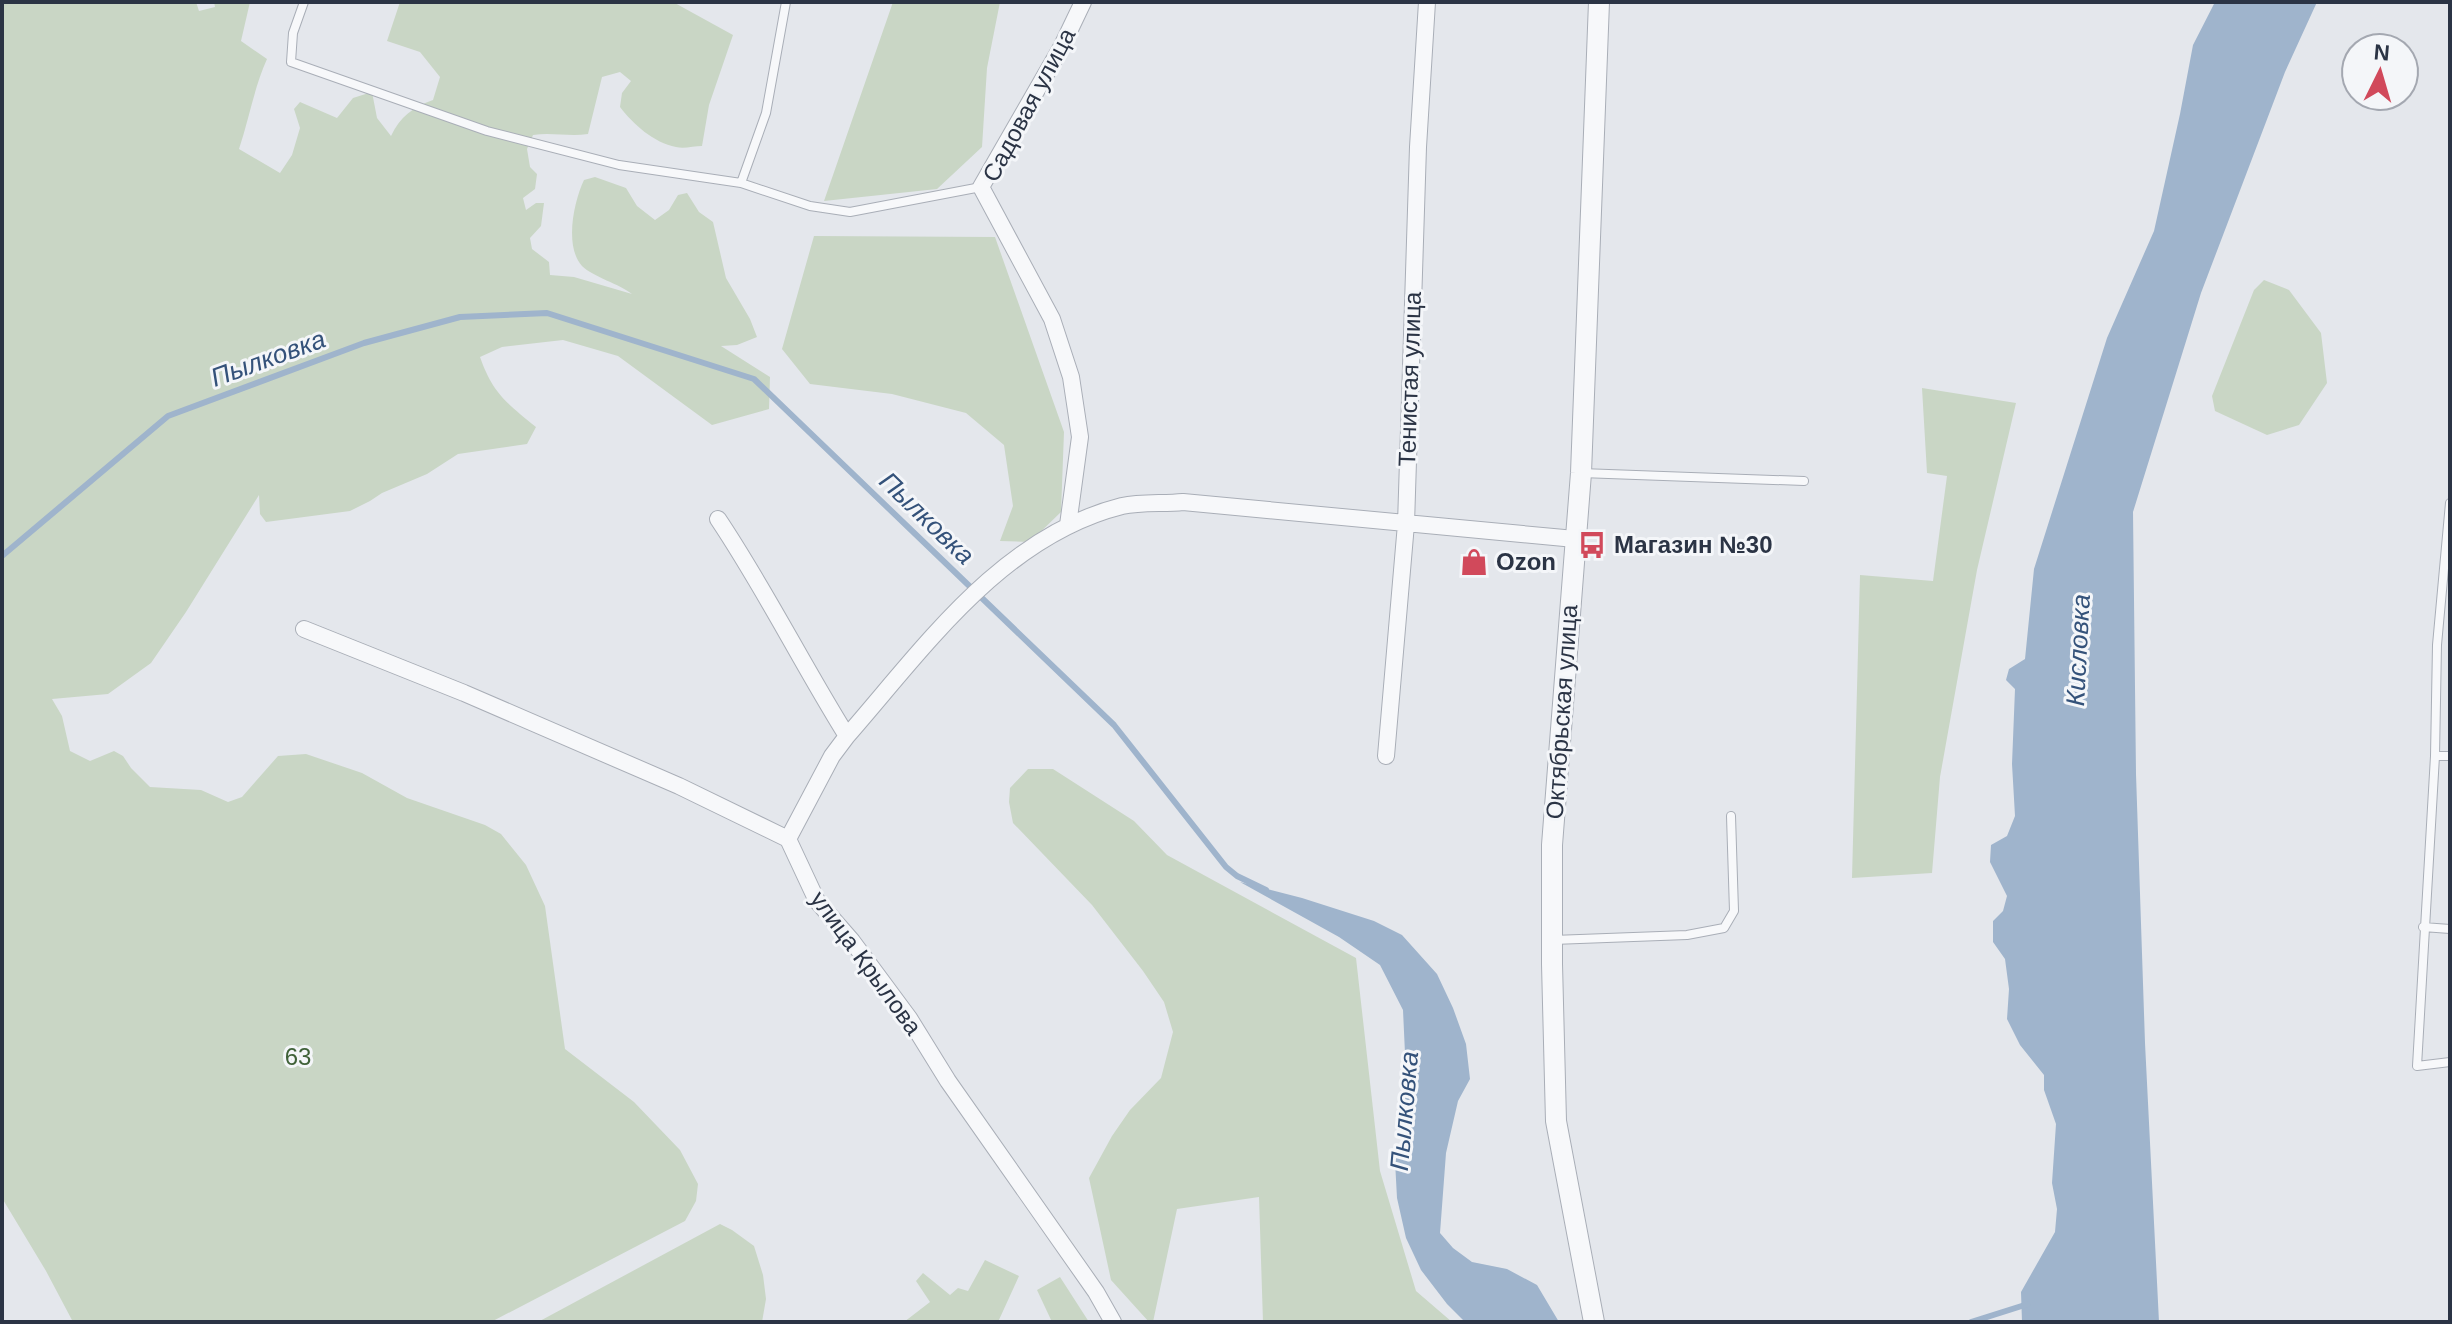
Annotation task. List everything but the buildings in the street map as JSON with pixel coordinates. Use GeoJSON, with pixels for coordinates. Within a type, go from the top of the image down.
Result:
{"type":"FeatureCollection","features":[{"type":"Feature","properties":{"kind":"street","name":"Садовая улица"},"geometry":{"type":"LineString","coordinates":[[1068,525],[1080,437],[1071,377],[1052,319],[981,187],[1062,46],[1083,2]]}},
{"type":"Feature","properties":{"kind":"street","name":"Тенистая улица"},"geometry":{"type":"LineString","coordinates":[[1386,756],[1406,524],[1418,147],[1427,2]]}},
{"type":"Feature","properties":{"kind":"street","name":"Октябрьская улица"},"geometry":{"type":"LineString","coordinates":[[1594,1322],[1556,1121],[1552,845],[1581,473],[1599,2]]}},
{"type":"Feature","properties":{"kind":"street"},"geometry":{"type":"LineString","coordinates":[[304,629],[464,693],[679,786],[788,839],[832,756],[949,620],[1007,563],[1068,525],[1124,506],[1183,502],[1575,539]]}},
{"type":"Feature","properties":{"kind":"street"},"geometry":{"type":"LineString","coordinates":[[718,519],[751,567],[786,634],[847,736]]}},
{"type":"Feature","properties":{"kind":"street","name":"улица Крылова"},"geometry":{"type":"LineString","coordinates":[[788,839],[817,901],[852,941],[909,1018],[948,1081],[1096,1292],[1113,1322]]}},
{"type":"Feature","properties":{"kind":"lane"},"geometry":{"type":"LineString","coordinates":[[304,2],[293,33],[291,62],[487,131],[619,165],[741,183],[810,206],[850,212],[981,187]]}},
{"type":"Feature","properties":{"kind":"lane"},"geometry":{"type":"LineString","coordinates":[[741,183],[766,113],[786,2]]}},
{"type":"Feature","properties":{"kind":"lane"},"geometry":{"type":"LineString","coordinates":[[1581,473],[1804,481]]}},
{"type":"Feature","properties":{"kind":"lane"},"geometry":{"type":"LineString","coordinates":[[2450,503],[2437,645],[2435,756],[2417,1066],[2450,1062]]}},
{"type":"Feature","properties":{"kind":"lane"},"geometry":{"type":"LineString","coordinates":[[2435,756],[2450,756]]}},
{"type":"Feature","properties":{"kind":"lane"},"geometry":{"type":"LineString","coordinates":[[1552,940],[1687,935],[1724,928],[1734,911],[1731,816]]}},
{"type":"Feature","properties":{"kind":"lane"},"geometry":{"type":"LineString","coordinates":[[2423,927],[2450,929]]}},
{"type":"Feature","properties":{"kind":"green space","name":"63"},"geometry":{"type":"Polygon","coordinates":[[[2,2],[196,2],[199,11],[215,7],[214,2],[250,2],[241,41],[267,59],[239,149],[280,173],[292,155],[300,128],[294,109],[300,102],[337,118],[353,98],[372,92],[377,118],[391,136],[408,114],[433,100],[440,77],[420,52],[387,41],[400,2],[673,2],[733,35],[709,105],[702,146],[676,147],[652,137],[620,107],[622,93],[631,81],[620,72],[602,77],[588,134],[533,135],[527,149],[530,167],[537,174],[535,189],[523,198],[526,210],[536,203],[544,203],[541,226],[530,238],[532,249],[549,262],[550,275],[574,277],[632,294],[587,270],[577,257],[573,247],[572,223],[584,180],[595,177],[626,188],[637,206],[655,220],[669,210],[678,195],[687,193],[699,212],[713,222],[726,278],[757,337],[737,345],[721,346],[770,377],[769,409],[712,425],[618,356],[563,340],[502,347],[480,357],[502,397],[536,427],[527,444],[458,454],[427,474],[350,511],[266,522],[260,514],[259,495],[151,663],[108,694],[52,699],[62,716],[70,751],[90,761],[114,751],[123,756],[150,787],[201,790],[228,802],[242,797],[278,756],[306,754],[362,773],[407,798],[485,825],[501,834],[526,865],[545,906],[565,1049],[634,1102],[680,1150],[698,1184],[696,1201],[685,1221],[491,1322],[73,1322],[2,1198],[2,2]]]}},
{"type":"Feature","properties":{"kind":"green space"},"geometry":{"type":"Polygon","coordinates":[[[893,2],[1000,2],[987,68],[982,147],[937,189],[824,201],[893,2]]]}},
{"type":"Feature","properties":{"kind":"green space"},"geometry":{"type":"Polygon","coordinates":[[[814,236],[995,237],[1064,432],[1061,512],[1030,542],[1000,541],[1013,506],[1004,445],[966,413],[892,394],[810,384],[782,349],[814,236]]]}},
{"type":"Feature","properties":{"kind":"green space"},"geometry":{"type":"Polygon","coordinates":[[[2264,280],[2289,290],[2321,333],[2327,383],[2299,425],[2267,435],[2215,411],[2212,396],[2254,290],[2264,280]]]}},
{"type":"Feature","properties":{"kind":"green space"},"geometry":{"type":"Polygon","coordinates":[[[1922,388],[2016,403],[1977,570],[1940,777],[1932,873],[1852,878],[1860,575],[1933,581],[1947,476],[1927,473],[1922,388]]]}},
{"type":"Feature","properties":{"kind":"green space"},"geometry":{"type":"Polygon","coordinates":[[[1028,769],[1053,769],[1134,821],[1167,855],[1356,958],[1380,1171],[1416,1291],[1452,1322],[1263,1322],[1259,1197],[1177,1209],[1153,1322],[1149,1322],[1111,1280],[1089,1178],[1130,1110],[1161,1078],[1173,1032],[1164,1002],[1143,971],[1092,905],[1013,823],[1010,788],[1028,769]]]}},
{"type":"Feature","properties":{"kind":"green space"},"geometry":{"type":"Polygon","coordinates":[[[720,1224],[754,1246],[766,1299],[762,1322],[538,1322],[720,1224]]]}},
{"type":"Feature","properties":{"kind":"green space"},"geometry":{"type":"Polygon","coordinates":[[[985,1260],[1019,1276],[998,1322],[904,1322],[930,1302],[916,1281],[923,1273],[950,1295],[958,1288],[968,1291],[985,1260]]]}},
{"type":"Feature","properties":{"kind":"green space"},"geometry":{"type":"Polygon","coordinates":[[[1060,1277],[1089,1322],[1052,1322],[1037,1290],[1060,1277]]]}},
{"type":"Feature","properties":{"kind":"water","name":"Кисловка"},"geometry":{"type":"Polygon","coordinates":[[[2215,2],[2317,2],[2285,72],[2201,293],[2133,512],[2136,774],[2159,1322],[2022,1322],[2021,1292],[2055,1232],[2057,1209],[2052,1183],[2056,1124],[2044,1090],[2044,1075],[2020,1045],[2007,1019],[2009,989],[2005,959],[1993,942],[1993,921],[2003,911],[2007,896],[1990,862],[1991,845],[2007,836],[2015,816],[2012,764],[2015,689],[2006,680],[2009,669],[2025,659],[2034,569],[2107,338],[2154,231],[2193,45],[2215,2]]]}},
{"type":"Feature","properties":{"kind":"water"},"geometry":{"type":"Polygon","coordinates":[[[1240,882],[1374,921],[1402,935],[1437,974],[1466,1044],[1470,1079],[1458,1101],[1446,1153],[1440,1233],[1472,1262],[1507,1269],[1537,1285],[1559,1322],[1465,1322],[1421,1270],[1406,1238],[1397,1198],[1395,1161],[1404,1131],[1406,1075],[1403,1010],[1380,965],[1339,937],[1240,882]]]}},
{"type":"Feature","properties":{"kind":"waterway","name":"Пылковка"},"geometry":{"type":"LineString","coordinates":[[2,556],[168,416],[364,343],[460,317],[547,313],[754,379],[1114,725],[1226,867],[1266,890]]}},
{"type":"Feature","properties":{"kind":"waterway","name":"Пылковка"},"geometry":{"type":"LineString","coordinates":[[1971,1322],[2028,1304]]}},
{"type":"Feature","properties":{"kind":"place","name":"Магазин №30"},"geometry":{"type":"Point","coordinates":[1592,545]}},
{"type":"Feature","properties":{"kind":"place","name":"Ozon"},"geometry":{"type":"Point","coordinates":[1474,562]}}]}
